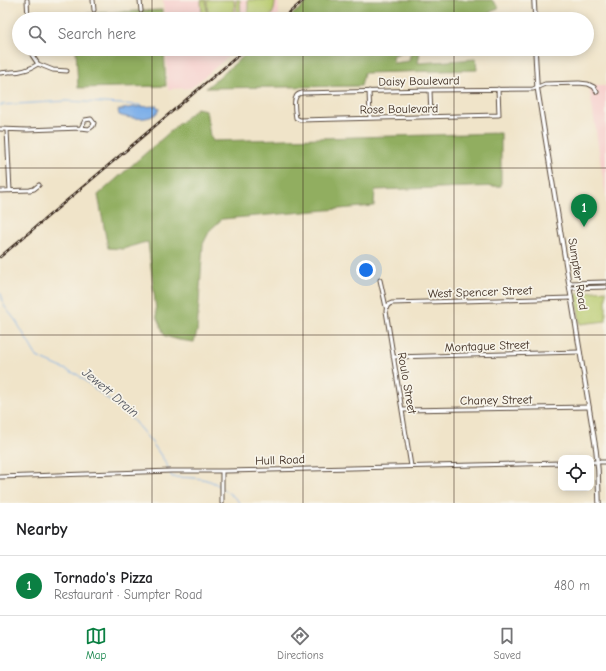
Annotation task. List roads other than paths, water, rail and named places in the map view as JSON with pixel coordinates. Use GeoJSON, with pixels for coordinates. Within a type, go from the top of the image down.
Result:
{"type":"FeatureCollection","features":[{"type":"Feature","properties":{"kind":"street"},"geometry":{"type":"LineString","coordinates":[[27,0],[28,12]]}},
{"type":"Feature","properties":{"kind":"street"},"geometry":{"type":"LineString","coordinates":[[93,0],[94,10]]}},
{"type":"Feature","properties":{"kind":"street"},"geometry":{"type":"LineString","coordinates":[[140,0],[141,11]]}},
{"type":"Feature","properties":{"kind":"street"},"geometry":{"type":"LineString","coordinates":[[534,0],[535,12]]}},
{"type":"Feature","properties":{"kind":"street"},"geometry":{"type":"LineString","coordinates":[[33,56],[38,64],[53,70],[67,71]]}},
{"type":"Feature","properties":{"kind":"street","name":"Sumpter Road"},"geometry":{"type":"LineString","coordinates":[[536,56],[538,86],[544,132],[597,462],[599,503]]}},
{"type":"Feature","properties":{"kind":"street"},"geometry":{"type":"LineString","coordinates":[[0,73],[24,71],[38,64]]}},
{"type":"Feature","properties":{"kind":"street","name":"Daisy Boulevard"},"geometry":{"type":"LineString","coordinates":[[300,120],[296,118],[295,102],[297,95],[300,94],[430,90],[533,89],[544,84],[588,84],[594,87],[597,92]]}},
{"type":"Feature","properties":{"kind":"street","name":"Rose Boulevard"},"geometry":{"type":"LineString","coordinates":[[300,120],[498,115],[498,89]]}},
{"type":"Feature","properties":{"kind":"street"},"geometry":{"type":"LineString","coordinates":[[430,90],[431,117]]}},
{"type":"Feature","properties":{"kind":"street"},"geometry":{"type":"LineString","coordinates":[[369,92],[370,118]]}},
{"type":"Feature","properties":{"kind":"street"},"geometry":{"type":"LineString","coordinates":[[0,129],[81,128]]}},
{"type":"Feature","properties":{"kind":"street"},"geometry":{"type":"LineString","coordinates":[[7,130],[10,191]]}},
{"type":"Feature","properties":{"kind":"street"},"geometry":{"type":"LineString","coordinates":[[0,191],[34,189],[39,185]]}},
{"type":"Feature","properties":{"kind":"street","name":"Roulo Street"},"geometry":{"type":"LineString","coordinates":[[380,280],[388,306],[386,311],[411,466]]}},
{"type":"Feature","properties":{"kind":"street"},"geometry":{"type":"LineString","coordinates":[[569,283],[606,282]]}},
{"type":"Feature","properties":{"kind":"street"},"geometry":{"type":"LineString","coordinates":[[570,288],[606,287]]}},
{"type":"Feature","properties":{"kind":"street","name":"West Spencer Street"},"geometry":{"type":"LineString","coordinates":[[388,306],[392,303],[411,302],[571,298]]}},
{"type":"Feature","properties":{"kind":"street","name":"Montague Street"},"geometry":{"type":"LineString","coordinates":[[394,357],[580,352]]}},
{"type":"Feature","properties":{"kind":"street","name":"Chaney Street"},"geometry":{"type":"LineString","coordinates":[[403,410],[589,407]]}},
{"type":"Feature","properties":{"kind":"street"},"geometry":{"type":"LineString","coordinates":[[597,462],[606,462]]}},
{"type":"Feature","properties":{"kind":"street","name":"Hull Road"},"geometry":{"type":"LineString","coordinates":[[0,477],[171,471],[558,463]]}},
{"type":"Feature","properties":{"kind":"street"},"geometry":{"type":"LineString","coordinates":[[222,471],[222,503]]}},
{"type":"Feature","properties":{"kind":"water"},"geometry":{"type":"Polygon","coordinates":[[[157,106],[159,109],[157,113],[147,118],[129,118],[119,115],[118,110],[134,107],[157,106]]]}},
{"type":"Feature","properties":{"kind":"waterway"},"geometry":{"type":"LineString","coordinates":[[0,105],[67,101],[141,105]]}},
{"type":"Feature","properties":{"kind":"waterway","name":"Jewett Drain"},"geometry":{"type":"LineString","coordinates":[[0,293],[5,307],[16,321],[37,357],[78,375],[133,420],[153,444],[166,463],[172,477],[204,479],[216,483],[221,487]]}},
{"type":"Feature","properties":{"kind":"waterway","name":"Jewett Drain"},"geometry":{"type":"LineString","coordinates":[[223,489],[240,503]]}},
{"type":"Feature","properties":{"kind":"railway"},"geometry":{"type":"LineString","coordinates":[[290,12],[304,0]]}},
{"type":"Feature","properties":{"kind":"railway"},"geometry":{"type":"LineString","coordinates":[[0,257],[238,56]]}},
{"type":"Feature","properties":{"kind":"place","name":"Tornado's Pizza"},"geometry":{"type":"Point","coordinates":[584,227]}}]}
